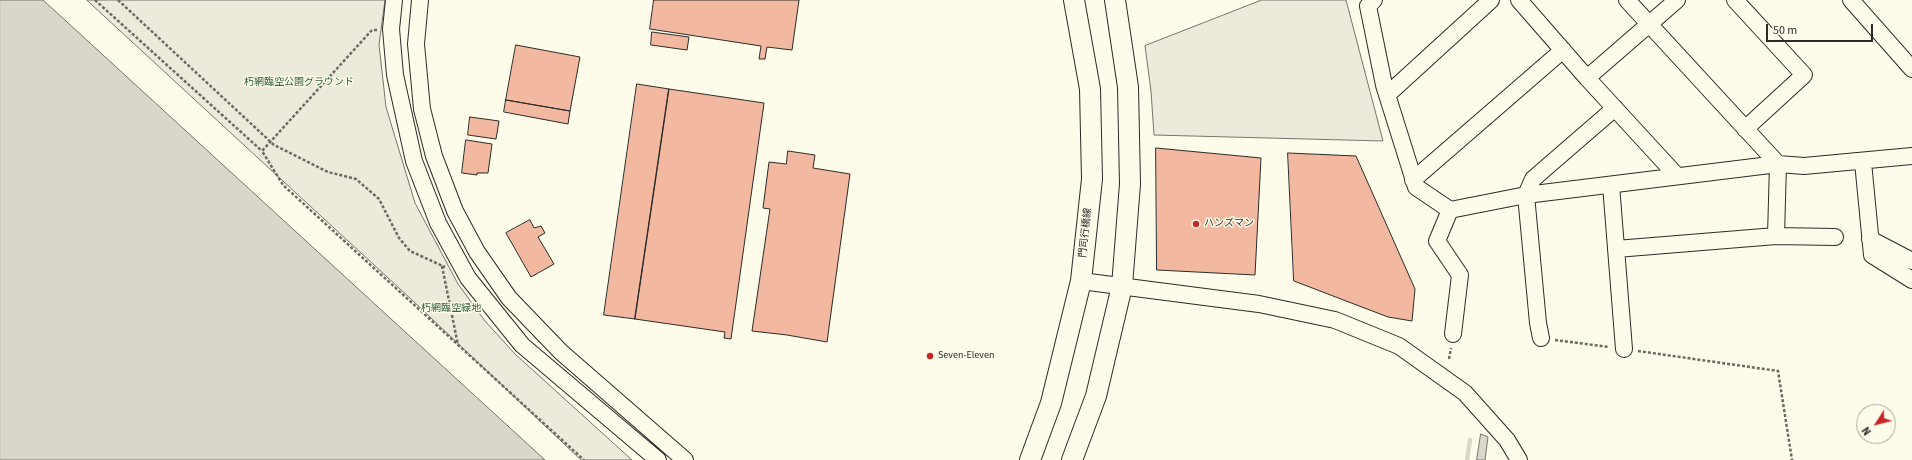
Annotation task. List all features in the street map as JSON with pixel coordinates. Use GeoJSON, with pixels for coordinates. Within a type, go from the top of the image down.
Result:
{"type":"FeatureCollection","features":[{"type":"Feature","properties":{"kind":"main road","name":"門司行橋線"},"geometry":{"type":"LineString","coordinates":[[1030,460],[1051,403],[1081,281],[1092,179],[1090,89],[1074,0]]}},
{"type":"Feature","properties":{"kind":"main road"},"geometry":{"type":"LineString","coordinates":[[1072,460],[1096,396],[1122,286],[1130,184],[1128,87],[1115,0]]}},
{"type":"Feature","properties":{"kind":"street"},"geometry":{"type":"LineString","coordinates":[[394,0],[391,29],[396,75],[414,161],[438,223],[468,278],[522,345],[658,460]]}},
{"type":"Feature","properties":{"kind":"street"},"geometry":{"type":"LineString","coordinates":[[420,0],[416,44],[422,109],[434,156],[444,184],[455,211],[477,252],[509,298],[561,352],[685,460]]}},
{"type":"Feature","properties":{"kind":"street"},"geometry":{"type":"LineString","coordinates":[[1374,0],[1368,6],[1387,95],[1416,187],[1450,210],[1526,195],[1778,164],[1804,166],[1863,162],[1912,156]]}},
{"type":"Feature","properties":{"kind":"street"},"geometry":{"type":"LineString","coordinates":[[1387,95],[1491,0]]}},
{"type":"Feature","properties":{"kind":"street"},"geometry":{"type":"LineString","coordinates":[[1519,0],[1587,78],[1677,176]]}},
{"type":"Feature","properties":{"kind":"street"},"geometry":{"type":"LineString","coordinates":[[1627,0],[1778,164],[1776,236]]}},
{"type":"Feature","properties":{"kind":"street"},"geometry":{"type":"LineString","coordinates":[[1587,78],[1677,0]]}},
{"type":"Feature","properties":{"kind":"street"},"geometry":{"type":"LineString","coordinates":[[1735,0],[1804,75],[1745,129]]}},
{"type":"Feature","properties":{"kind":"street"},"geometry":{"type":"LineString","coordinates":[[1851,0],[1910,63]]}},
{"type":"Feature","properties":{"kind":"street"},"geometry":{"type":"LineString","coordinates":[[1414,180],[1562,50]]}},
{"type":"Feature","properties":{"kind":"street"},"geometry":{"type":"LineString","coordinates":[[1541,338],[1538,323],[1526,195],[1533,179],[1615,108]]}},
{"type":"Feature","properties":{"kind":"street"},"geometry":{"type":"LineString","coordinates":[[1863,162],[1872,255],[1912,280]]}},
{"type":"Feature","properties":{"kind":"street"},"geometry":{"type":"LineString","coordinates":[[1611,185],[1624,349]]}},
{"type":"Feature","properties":{"kind":"street"},"geometry":{"type":"LineString","coordinates":[[1450,210],[1437,242],[1460,275],[1453,334]]}},
{"type":"Feature","properties":{"kind":"street"},"geometry":{"type":"LineString","coordinates":[[1616,249],[1776,236],[1835,236]]}},
{"type":"Feature","properties":{"kind":"street"},"geometry":{"type":"LineString","coordinates":[[1870,239],[1912,260]]}},
{"type":"Feature","properties":{"kind":"street"},"geometry":{"type":"LineString","coordinates":[[1081,281],[1259,304],[1335,320],[1399,346],[1465,393],[1507,440],[1519,460]]}},
{"type":"Feature","properties":{"kind":"path"},"geometry":{"type":"LineString","coordinates":[[95,0],[262,151],[283,185],[584,460]]}},
{"type":"Feature","properties":{"kind":"path"},"geometry":{"type":"LineString","coordinates":[[118,0],[274,145],[328,172],[356,179],[379,199],[399,238],[410,251],[468,278]]}},
{"type":"Feature","properties":{"kind":"path"},"geometry":{"type":"LineString","coordinates":[[262,151],[372,30],[391,29]]}},
{"type":"Feature","properties":{"kind":"path"},"geometry":{"type":"LineString","coordinates":[[442,266],[458,345]]}},
{"type":"Feature","properties":{"kind":"path"},"geometry":{"type":"LineString","coordinates":[[1541,338],[1778,371],[1792,460]]}},
{"type":"Feature","properties":{"kind":"green space","name":"朽網臨空公園グラウンド"},"geometry":{"type":"Polygon","coordinates":[[[87,0],[385,0],[379,45],[386,107],[415,203],[458,284],[485,321],[515,354],[632,460],[581,460],[412,300],[87,0]]]}},
{"type":"Feature","properties":{"kind":"shaded area"},"geometry":{"type":"Polygon","coordinates":[[[0,0],[43,0],[545,460],[0,460],[0,0]]]}},
{"type":"Feature","properties":{"kind":"shaded area"},"geometry":{"type":"Polygon","coordinates":[[[1262,0],[1346,0],[1383,141],[1154,135],[1151,91],[1145,46],[1262,0]]]}},
{"type":"Feature","properties":{"kind":"shaded area"},"geometry":{"type":"Polygon","coordinates":[[[1481,434],[1488,437],[1485,460],[1477,460],[1481,434]]]}},
{"type":"Feature","properties":{"kind":"building"},"geometry":{"type":"Polygon","coordinates":[[[654,0],[799,0],[792,50],[767,47],[765,59],[759,59],[761,46],[650,29],[654,0]]]}},
{"type":"Feature","properties":{"kind":"building"},"geometry":{"type":"Polygon","coordinates":[[[652,32],[689,37],[687,50],[651,45],[652,32]]]}},
{"type":"Feature","properties":{"kind":"building"},"geometry":{"type":"Polygon","coordinates":[[[516,45],[580,57],[570,111],[506,100],[516,45]]]}},
{"type":"Feature","properties":{"kind":"building"},"geometry":{"type":"Polygon","coordinates":[[[637,84],[669,89],[635,319],[604,315],[637,84]]]}},
{"type":"Feature","properties":{"kind":"building"},"geometry":{"type":"Polygon","coordinates":[[[669,89],[764,103],[731,339],[724,338],[725,332],[635,319],[669,89]]]}},
{"type":"Feature","properties":{"kind":"building"},"geometry":{"type":"Polygon","coordinates":[[[506,100],[570,111],[568,124],[504,112],[506,100]]]}},
{"type":"Feature","properties":{"kind":"building"},"geometry":{"type":"Polygon","coordinates":[[[470,117],[499,121],[496,139],[468,135],[470,117]]]}},
{"type":"Feature","properties":{"kind":"building"},"geometry":{"type":"Polygon","coordinates":[[[466,140],[492,144],[488,173],[477,173],[477,175],[462,173],[466,140]]]}},
{"type":"Feature","properties":{"kind":"building"},"geometry":{"type":"Polygon","coordinates":[[[1156,148],[1261,158],[1255,275],[1157,270],[1156,148]]]}},
{"type":"Feature","properties":{"kind":"building"},"geometry":{"type":"Polygon","coordinates":[[[788,151],[815,155],[813,168],[850,174],[827,342],[752,331],[770,209],[763,208],[769,162],[786,164],[788,151]]]}},
{"type":"Feature","properties":{"kind":"building"},"geometry":{"type":"Polygon","coordinates":[[[1288,153],[1356,156],[1415,289],[1412,321],[1388,317],[1294,281],[1288,153]]]}},
{"type":"Feature","properties":{"kind":"building"},"geometry":{"type":"Polygon","coordinates":[[[530,220],[534,228],[541,226],[545,233],[538,237],[554,264],[531,277],[506,233],[530,220]]]}},
{"type":"Feature","properties":{"kind":"waterway"},"geometry":{"type":"LineString","coordinates":[[1467,460],[1470,440]]}},
{"type":"Feature","properties":{"kind":"place","name":"ハンズマン"},"geometry":{"type":"Point","coordinates":[1196,224]}},
{"type":"Feature","properties":{"kind":"place","name":"Seven-Eleven"},"geometry":{"type":"Point","coordinates":[930,356]}},
{"type":"Feature","properties":{"kind":"park label","name":"朽網臨空緑地"},"geometry":{"type":"Point","coordinates":[451,309]}}]}
